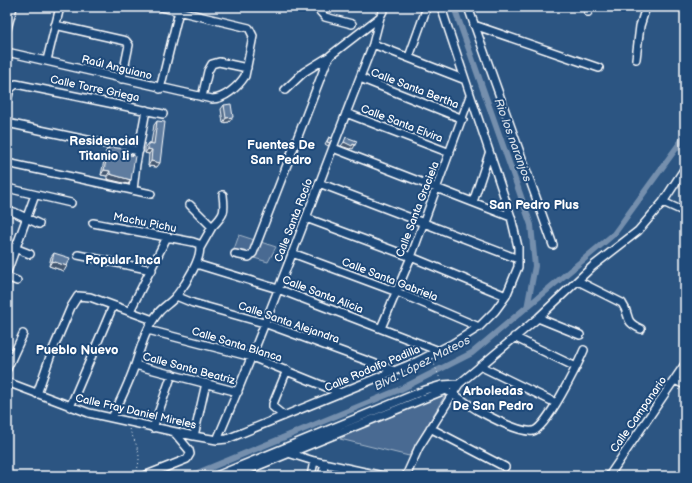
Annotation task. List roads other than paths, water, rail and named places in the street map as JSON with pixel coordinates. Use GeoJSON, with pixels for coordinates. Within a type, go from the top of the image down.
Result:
{"type":"FeatureCollection","features":[{"type":"Feature","properties":{"kind":"street"},"geometry":{"type":"LineString","coordinates":[[7,29],[13,7]]}},
{"type":"Feature","properties":{"kind":"street"},"geometry":{"type":"LineString","coordinates":[[46,60],[60,7]]}},
{"type":"Feature","properties":{"kind":"street"},"geometry":{"type":"LineString","coordinates":[[161,7],[250,28],[253,36],[247,68],[219,62],[212,64],[208,71],[202,97]]}},
{"type":"Feature","properties":{"kind":"street"},"geometry":{"type":"LineString","coordinates":[[316,7],[324,16],[352,24]]}},
{"type":"Feature","properties":{"kind":"street","name":"Calle Santa Rocío"},"geometry":{"type":"LineString","coordinates":[[217,440],[252,358],[264,323],[373,44],[380,17],[385,7]]}},
{"type":"Feature","properties":{"kind":"street"},"geometry":{"type":"LineString","coordinates":[[409,58],[427,7]]}},
{"type":"Feature","properties":{"kind":"street","name":"Calle Rodolfo Padilla"},"geometry":{"type":"LineString","coordinates":[[217,440],[227,439],[395,371],[439,351],[479,327],[495,311],[506,296],[516,274],[518,260],[516,235],[441,7]]}},
{"type":"Feature","properties":{"kind":"street"},"geometry":{"type":"LineString","coordinates":[[468,7],[553,245]]}},
{"type":"Feature","properties":{"kind":"street"},"geometry":{"type":"LineString","coordinates":[[636,59],[640,26],[646,7]]}},
{"type":"Feature","properties":{"kind":"street"},"geometry":{"type":"LineString","coordinates":[[160,89],[179,11]]}},
{"type":"Feature","properties":{"kind":"street"},"geometry":{"type":"LineString","coordinates":[[285,90],[304,72],[332,55],[380,17]]}},
{"type":"Feature","properties":{"kind":"street"},"geometry":{"type":"LineString","coordinates":[[56,25],[126,41],[129,45],[129,50],[122,79]]}},
{"type":"Feature","properties":{"kind":"street"},"geometry":{"type":"LineString","coordinates":[[474,25],[599,68]]}},
{"type":"Feature","properties":{"kind":"street"},"geometry":{"type":"LineString","coordinates":[[373,44],[464,79]]}},
{"type":"Feature","properties":{"kind":"street","name":"Raúl Anguiano"},"geometry":{"type":"LineString","coordinates":[[7,52],[46,60],[160,89],[212,99],[223,97],[242,81],[247,68]]}},
{"type":"Feature","properties":{"kind":"street"},"geometry":{"type":"LineString","coordinates":[[235,254],[249,257],[253,252],[324,68],[332,55]]}},
{"type":"Feature","properties":{"kind":"street","name":"Calle Santa Bertha"},"geometry":{"type":"LineString","coordinates":[[360,78],[462,118]]}},
{"type":"Feature","properties":{"kind":"street","name":"Calle Torre Griega"},"geometry":{"type":"LineString","coordinates":[[7,101],[12,85],[22,84],[163,114]]}},
{"type":"Feature","properties":{"kind":"street","name":"Calle Santa Graciela"},"geometry":{"type":"LineString","coordinates":[[381,328],[411,257],[470,96]]}},
{"type":"Feature","properties":{"kind":"street"},"geometry":{"type":"LineString","coordinates":[[133,190],[136,164],[146,110]]}},
{"type":"Feature","properties":{"kind":"street","name":"Calle Santa Elvira"},"geometry":{"type":"LineString","coordinates":[[346,113],[450,153]]}},
{"type":"Feature","properties":{"kind":"street"},"geometry":{"type":"LineString","coordinates":[[7,122],[139,151]]}},
{"type":"Feature","properties":{"kind":"street"},"geometry":{"type":"LineString","coordinates":[[333,148],[511,217]]}},
{"type":"Feature","properties":{"kind":"street"},"geometry":{"type":"LineString","coordinates":[[473,202],[489,154]]}},
{"type":"Feature","properties":{"kind":"street"},"geometry":{"type":"LineString","coordinates":[[7,163],[151,194]]}},
{"type":"Feature","properties":{"kind":"street"},"geometry":{"type":"LineString","coordinates":[[406,476],[419,447],[459,384],[538,318],[593,266],[638,231],[663,202],[685,170]]}},
{"type":"Feature","properties":{"kind":"street"},"geometry":{"type":"LineString","coordinates":[[319,183],[518,260]]}},
{"type":"Feature","properties":{"kind":"street"},"geometry":{"type":"LineString","coordinates":[[7,188],[71,203]]}},
{"type":"Feature","properties":{"kind":"street"},"geometry":{"type":"LineString","coordinates":[[7,272],[35,195]]}},
{"type":"Feature","properties":{"kind":"street"},"geometry":{"type":"LineString","coordinates":[[112,418],[135,365],[138,351],[153,320],[159,312],[176,296],[199,260],[200,248],[212,227],[222,217],[225,211],[223,195]]}},
{"type":"Feature","properties":{"kind":"street"},"geometry":{"type":"LineString","coordinates":[[663,202],[685,212]]}},
{"type":"Feature","properties":{"kind":"street"},"geometry":{"type":"LineString","coordinates":[[190,205],[212,227]]}},
{"type":"Feature","properties":{"kind":"street"},"geometry":{"type":"LineString","coordinates":[[14,212],[39,224]]}},
{"type":"Feature","properties":{"kind":"street"},"geometry":{"type":"LineString","coordinates":[[306,218],[411,257],[506,296]]}},
{"type":"Feature","properties":{"kind":"street","name":"Machu Pichu"},"geometry":{"type":"LineString","coordinates":[[93,223],[193,242],[198,244],[200,248]]}},
{"type":"Feature","properties":{"kind":"street"},"geometry":{"type":"LineString","coordinates":[[130,311],[152,270],[167,237]]}},
{"type":"Feature","properties":{"kind":"street"},"geometry":{"type":"LineString","coordinates":[[7,245],[30,254]]}},
{"type":"Feature","properties":{"kind":"street","name":"Calle Santa Gabriela"},"geometry":{"type":"LineString","coordinates":[[292,253],[397,292],[479,327]]}},
{"type":"Feature","properties":{"kind":"street"},"geometry":{"type":"LineString","coordinates":[[78,255],[152,270]]}},
{"type":"Feature","properties":{"kind":"street","name":"Calle Santa Alicia"},"geometry":{"type":"LineString","coordinates":[[196,264],[278,288],[439,351]]}},
{"type":"Feature","properties":{"kind":"street"},"geometry":{"type":"LineString","coordinates":[[7,277],[17,281]]}},
{"type":"Feature","properties":{"kind":"street"},"geometry":{"type":"LineString","coordinates":[[578,281],[622,303],[626,308],[628,321],[641,329]]}},
{"type":"Feature","properties":{"kind":"street"},"geometry":{"type":"LineString","coordinates":[[37,394],[51,354],[75,300],[81,295],[153,320]]}},
{"type":"Feature","properties":{"kind":"street","name":"Calle Santa Alejandra"},"geometry":{"type":"LineString","coordinates":[[176,296],[193,303],[264,323],[395,371]]}},
{"type":"Feature","properties":{"kind":"street"},"geometry":{"type":"LineString","coordinates":[[70,407],[113,306]]}},
{"type":"Feature","properties":{"kind":"street"},"geometry":{"type":"LineString","coordinates":[[538,318],[580,335]]}},
{"type":"Feature","properties":{"kind":"street","name":"Calle Santa Blanca"},"geometry":{"type":"LineString","coordinates":[[148,330],[252,358],[287,370],[341,392]]}},
{"type":"Feature","properties":{"kind":"street"},"geometry":{"type":"LineString","coordinates":[[7,368],[22,334]]}},
{"type":"Feature","properties":{"kind":"street"},"geometry":{"type":"LineString","coordinates":[[514,337],[576,367]]}},
{"type":"Feature","properties":{"kind":"street"},"geometry":{"type":"LineString","coordinates":[[232,476],[441,390],[447,391],[480,411],[513,427],[529,432],[540,429],[556,403],[584,350]]}},
{"type":"Feature","properties":{"kind":"street","name":"Calle Campanario"},"geometry":{"type":"LineString","coordinates":[[609,476],[685,364]]}},
{"type":"Feature","properties":{"kind":"street","name":"Calle Santa Beatriz"},"geometry":{"type":"LineString","coordinates":[[135,365],[238,392]]}},
{"type":"Feature","properties":{"kind":"street"},"geometry":{"type":"LineString","coordinates":[[480,366],[556,403]]}},
{"type":"Feature","properties":{"kind":"street"},"geometry":{"type":"LineString","coordinates":[[284,416],[273,407],[273,404],[287,370]]}},
{"type":"Feature","properties":{"kind":"street"},"geometry":{"type":"LineString","coordinates":[[153,428],[172,374]]}},
{"type":"Feature","properties":{"kind":"street"},"geometry":{"type":"LineString","coordinates":[[675,380],[685,385]]}},
{"type":"Feature","properties":{"kind":"street","name":"Calle Fray Daniel Mireles"},"geometry":{"type":"LineString","coordinates":[[7,382],[70,407],[153,428],[217,440]]}},
{"type":"Feature","properties":{"kind":"street"},"geometry":{"type":"LineString","coordinates":[[194,436],[206,383]]}},
{"type":"Feature","properties":{"kind":"street"},"geometry":{"type":"LineString","coordinates":[[216,476],[280,451],[425,390],[442,385],[459,384]]}},
{"type":"Feature","properties":{"kind":"street"},"geometry":{"type":"LineString","coordinates":[[430,428],[505,467]]}},
{"type":"Feature","properties":{"kind":"street"},"geometry":{"type":"LineString","coordinates":[[144,476],[187,459],[190,454],[174,432]]}},
{"type":"Feature","properties":{"kind":"street"},"geometry":{"type":"LineString","coordinates":[[280,451],[314,461],[383,476]]}},
{"type":"Feature","properties":{"kind":"street"},"geometry":{"type":"LineString","coordinates":[[311,476],[314,461]]}},
{"type":"Feature","properties":{"kind":"street"},"geometry":{"type":"LineString","coordinates":[[322,476],[325,463]]}},
{"type":"Feature","properties":{"kind":"waterway","name":"Rio los naranjos"},"geometry":{"type":"LineString","coordinates":[[454,7],[531,225],[535,266],[527,308]]}},
{"type":"Feature","properties":{"kind":"waterway","name":"Blvd. López Mateos"},"geometry":{"type":"LineString","coordinates":[[190,476],[401,389],[472,353],[614,234],[685,136]]}},
{"type":"Feature","properties":{"kind":"district","name":"Residencial Titanio Ii"},"geometry":{"type":"Point","coordinates":[104,148]}},
{"type":"Feature","properties":{"kind":"district","name":"Fuentes De San Pedro"},"geometry":{"type":"Point","coordinates":[281,152]}},
{"type":"Feature","properties":{"kind":"district","name":"San Pedro Plus"},"geometry":{"type":"Point","coordinates":[534,204]}},
{"type":"Feature","properties":{"kind":"district","name":"Popular Inca"},"geometry":{"type":"Point","coordinates":[123,259]}},
{"type":"Feature","properties":{"kind":"district","name":"Pueblo Nuevo"},"geometry":{"type":"Point","coordinates":[77,349]}},
{"type":"Feature","properties":{"kind":"district","name":"Arboledas De San Pedro"},"geometry":{"type":"Point","coordinates":[493,398]}}]}
